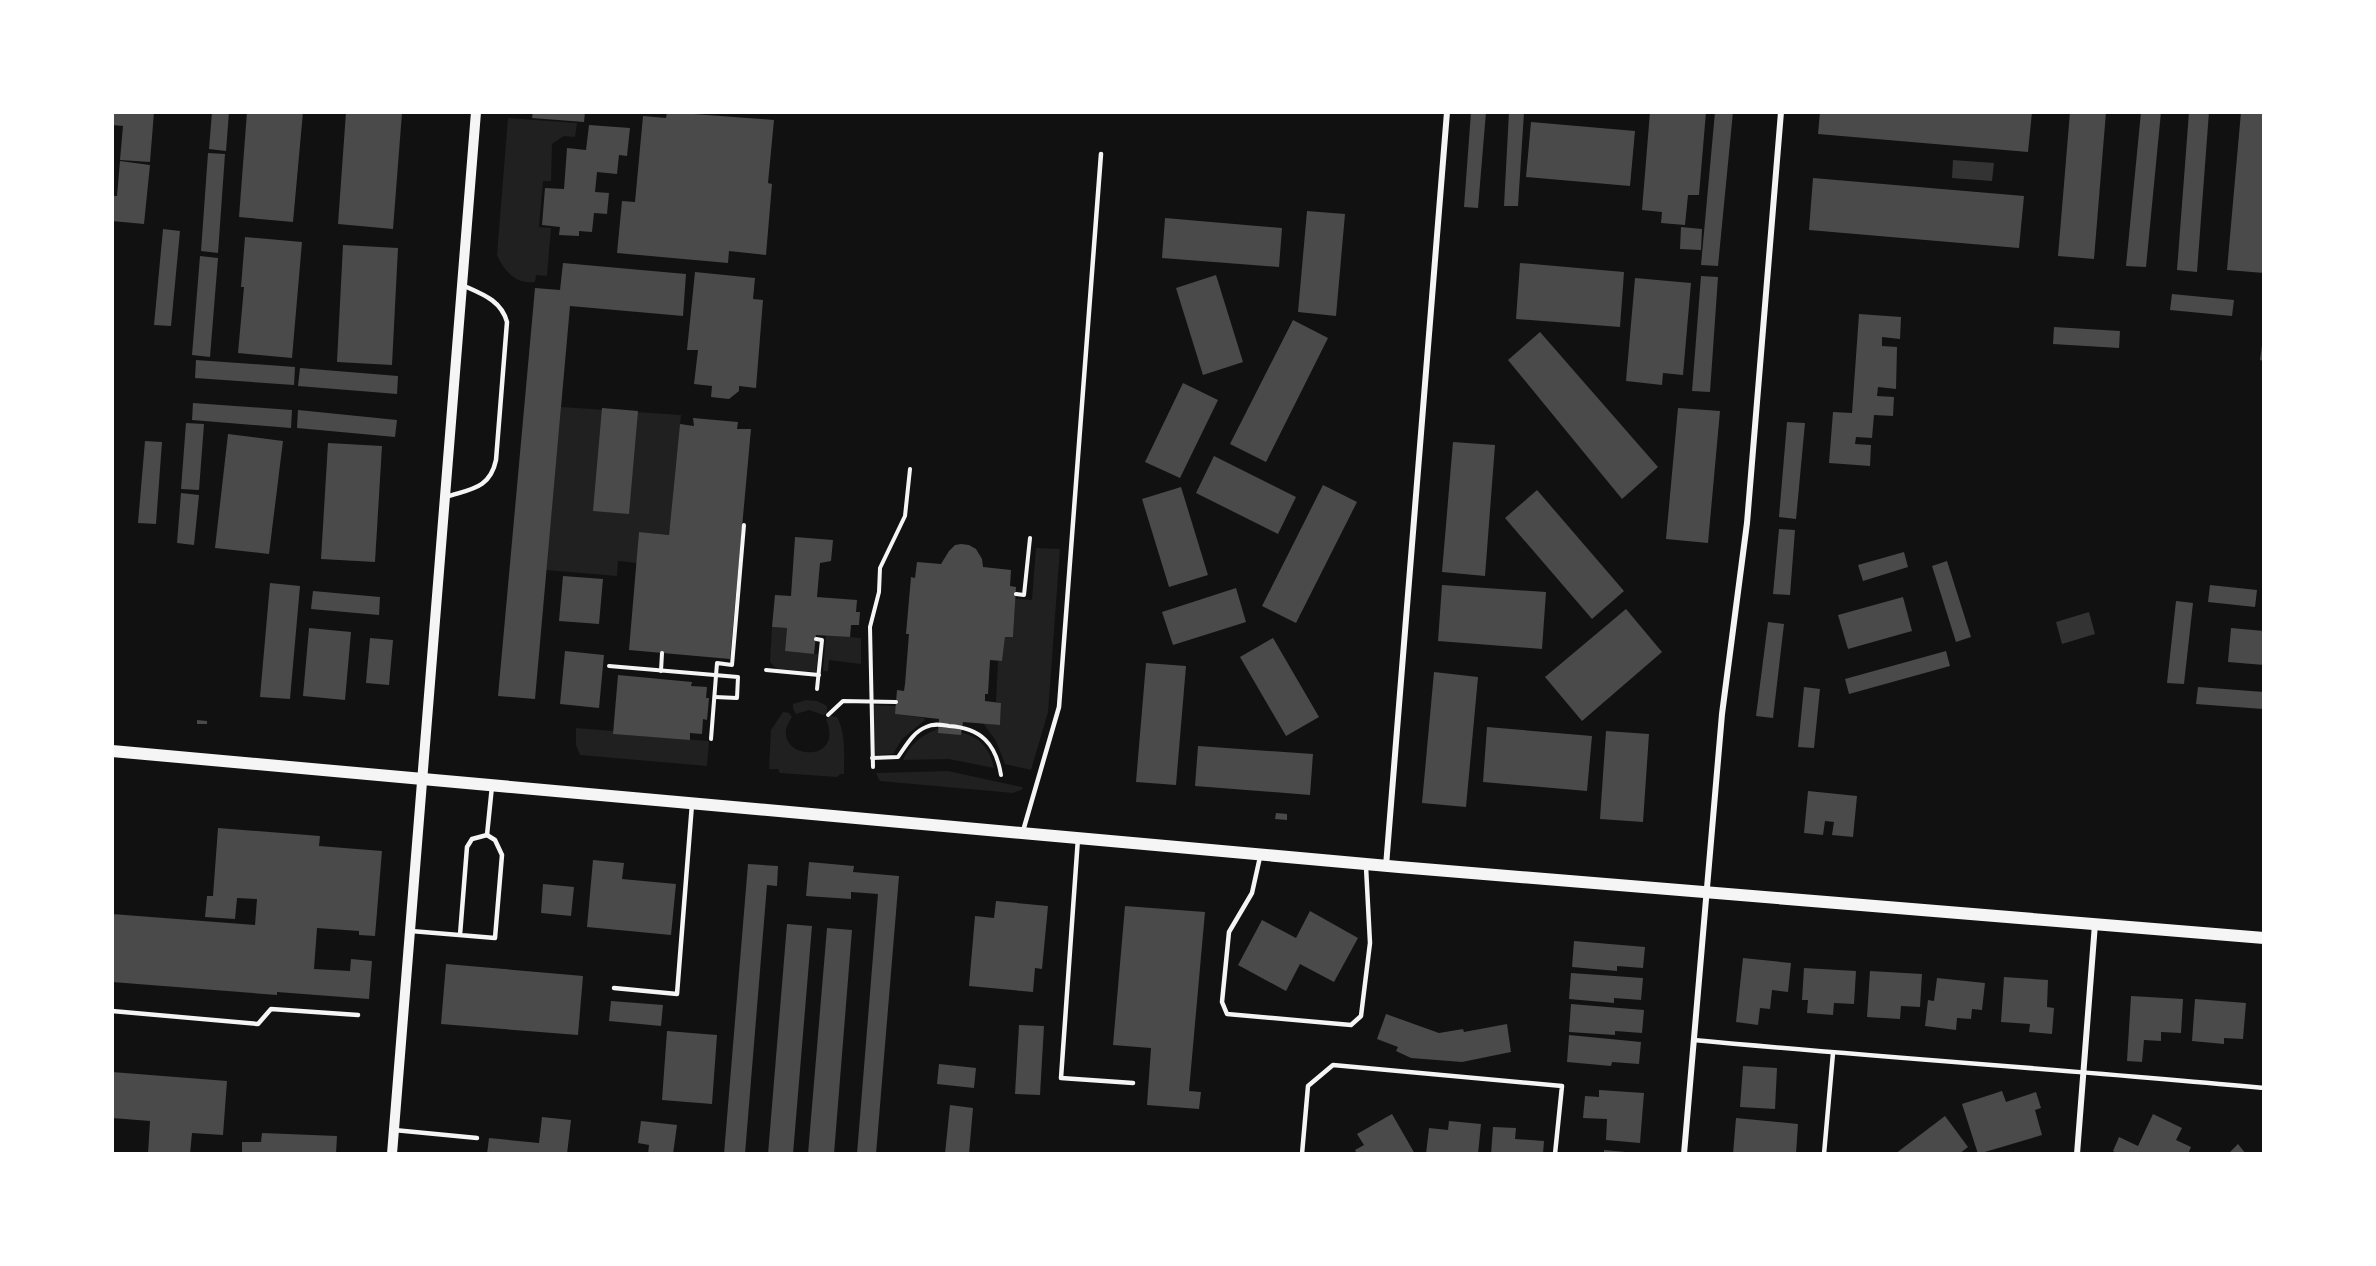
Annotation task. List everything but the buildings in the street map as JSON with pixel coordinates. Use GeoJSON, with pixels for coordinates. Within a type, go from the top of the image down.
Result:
{"type":"FeatureCollection","features":[{"type":"Feature","properties":{"kind":"main road"},"geometry":{"type":"LineString","coordinates":[[112,751],[1386,866],[2264,938]]}},
{"type":"Feature","properties":{"kind":"street"},"geometry":{"type":"LineString","coordinates":[[392,1154],[476,112]]}},
{"type":"Feature","properties":{"kind":"street"},"geometry":{"type":"LineString","coordinates":[[1386,866],[1448,112]]}},
{"type":"Feature","properties":{"kind":"street"},"geometry":{"type":"LineString","coordinates":[[1684,1154],[1722,714],[1747,523],[1781,112]]}},
{"type":"Feature","properties":{"kind":"street"},"geometry":{"type":"LineString","coordinates":[[2077,1154],[2095,924]]}},
{"type":"Feature","properties":{"kind":"lane"},"geometry":{"type":"LineString","coordinates":[[1022,833],[1059,707],[1101,154]]}},
{"type":"Feature","properties":{"kind":"lane"},"geometry":{"type":"LineString","coordinates":[[446,496],[483,484],[490,478],[496,460],[507,322],[498,304],[462,285]]}},
{"type":"Feature","properties":{"kind":"lane"},"geometry":{"type":"LineString","coordinates":[[487,835],[492,786]]}},
{"type":"Feature","properties":{"kind":"lane"},"geometry":{"type":"LineString","coordinates":[[614,988],[676,994],[692,804]]}},
{"type":"Feature","properties":{"kind":"lane"},"geometry":{"type":"LineString","coordinates":[[411,931],[495,938],[502,855],[495,840],[487,835],[472,839],[467,847],[460,935]]}},
{"type":"Feature","properties":{"kind":"lane"},"geometry":{"type":"LineString","coordinates":[[1078,838],[1061,1078],[1134,1083]]}},
{"type":"Feature","properties":{"kind":"lane"},"geometry":{"type":"LineString","coordinates":[[1260,854],[1252,893],[1229,932],[1222,1002],[1227,1014],[1351,1025],[1361,1016],[1370,943],[1365,864]]}},
{"type":"Feature","properties":{"kind":"lane"},"geometry":{"type":"LineString","coordinates":[[112,1011],[258,1024],[271,1009],[358,1015]]}},
{"type":"Feature","properties":{"kind":"lane"},"geometry":{"type":"LineString","coordinates":[[1694,1040],[1833,1053],[2084,1071],[2264,1088]]}},
{"type":"Feature","properties":{"kind":"lane"},"geometry":{"type":"LineString","coordinates":[[1824,1154],[1833,1053]]}},
{"type":"Feature","properties":{"kind":"lane"},"geometry":{"type":"LineString","coordinates":[[1302,1154],[1308,1086],[1333,1065],[1562,1086],[1555,1154]]}},
{"type":"Feature","properties":{"kind":"lane"},"geometry":{"type":"LineString","coordinates":[[394,1130],[477,1138]]}},
{"type":"Feature","properties":{"kind":"path"},"geometry":{"type":"LineString","coordinates":[[873,767],[870,627],[879,592],[880,568],[906,516],[910,469]]}},
{"type":"Feature","properties":{"kind":"path"},"geometry":{"type":"LineString","coordinates":[[711,739],[717,663],[732,664],[744,525]]}},
{"type":"Feature","properties":{"kind":"path"},"geometry":{"type":"LineString","coordinates":[[1016,594],[1024,595],[1030,538]]}},
{"type":"Feature","properties":{"kind":"path"},"geometry":{"type":"LineString","coordinates":[[816,639],[822,640],[817,689]]}},
{"type":"Feature","properties":{"kind":"path"},"geometry":{"type":"LineString","coordinates":[[661,671],[662,653]]}},
{"type":"Feature","properties":{"kind":"path"},"geometry":{"type":"LineString","coordinates":[[609,666],[738,677],[736,698],[715,697]]}},
{"type":"Feature","properties":{"kind":"path"},"geometry":{"type":"LineString","coordinates":[[766,670],[819,675]]}},
{"type":"Feature","properties":{"kind":"path"},"geometry":{"type":"LineString","coordinates":[[828,715],[843,700],[896,702]]}},
{"type":"Feature","properties":{"kind":"path"},"geometry":{"type":"LineString","coordinates":[[872,758],[898,757],[912,738],[929,725],[966,727],[978,733],[989,745],[998,760],[1001,775]]}},
{"type":"Feature","properties":{"kind":"shaded area"},"geometry":{"type":"Polygon","coordinates":[[[508,118],[577,123],[575,137],[564,136],[552,144],[551,181],[543,181],[539,227],[551,228],[547,276],[536,275],[535,282],[516,279],[503,266],[497,255],[508,118]]]}},
{"type":"Feature","properties":{"kind":"shaded area"},"geometry":{"type":"Polygon","coordinates":[[[1953,160],[1994,163],[1992,181],[1952,178],[1953,160]]]}},
{"type":"Feature","properties":{"kind":"shaded area"},"geometry":{"type":"Polygon","coordinates":[[[561,407],[681,415],[669,535],[639,532],[637,563],[618,561],[617,576],[546,570],[561,407]]]}},
{"type":"Feature","properties":{"kind":"shaded area"},"geometry":{"type":"Polygon","coordinates":[[[1036,548],[1060,549],[1048,712],[1031,770],[1005,764],[996,741],[983,723],[1000,725],[1001,703],[996,702],[998,661],[1002,661],[1005,637],[1013,637],[1015,599],[1032,600],[1036,548]]]}},
{"type":"Feature","properties":{"kind":"shaded area"},"geometry":{"type":"Polygon","coordinates":[[[2089,612],[2095,634],[2062,644],[2056,622],[2089,612]]]}},
{"type":"Feature","properties":{"kind":"shaded area"},"geometry":{"type":"Polygon","coordinates":[[[772,627],[787,628],[785,651],[818,654],[816,672],[777,669],[770,662],[772,627]]]}},
{"type":"Feature","properties":{"kind":"shaded area"},"geometry":{"type":"Polygon","coordinates":[[[826,635],[861,638],[861,664],[829,660],[828,671],[823,671],[826,635]]]}},
{"type":"Feature","properties":{"kind":"shaded area"},"geometry":{"type":"Polygon","coordinates":[[[806,700],[817,701],[827,706],[827,713],[823,715],[809,710],[796,714],[793,704],[806,700]]]}},
{"type":"Feature","properties":{"kind":"shaded area"},"geometry":{"type":"Polygon","coordinates":[[[873,705],[896,706],[896,714],[925,720],[902,739],[893,754],[875,755],[873,705]]]}},
{"type":"Feature","properties":{"kind":"shaded area"},"geometry":{"type":"Polygon","coordinates":[[[783,712],[789,713],[792,717],[786,731],[788,742],[796,749],[806,752],[817,751],[825,746],[829,735],[826,719],[830,716],[837,717],[843,737],[844,774],[837,777],[780,773],[778,769],[769,769],[771,730],[783,712]]]}},
{"type":"Feature","properties":{"kind":"shaded area"},"geometry":{"type":"Polygon","coordinates":[[[576,728],[613,731],[614,734],[709,741],[707,766],[580,755],[576,745],[576,728]]]}},
{"type":"Feature","properties":{"kind":"shaded area"},"geometry":{"type":"Polygon","coordinates":[[[938,729],[974,737],[986,748],[994,768],[949,759],[903,760],[917,741],[938,729]]]}},
{"type":"Feature","properties":{"kind":"shaded area"},"geometry":{"type":"Polygon","coordinates":[[[948,771],[1023,789],[1013,793],[880,781],[876,773],[948,771]]]}}]}
